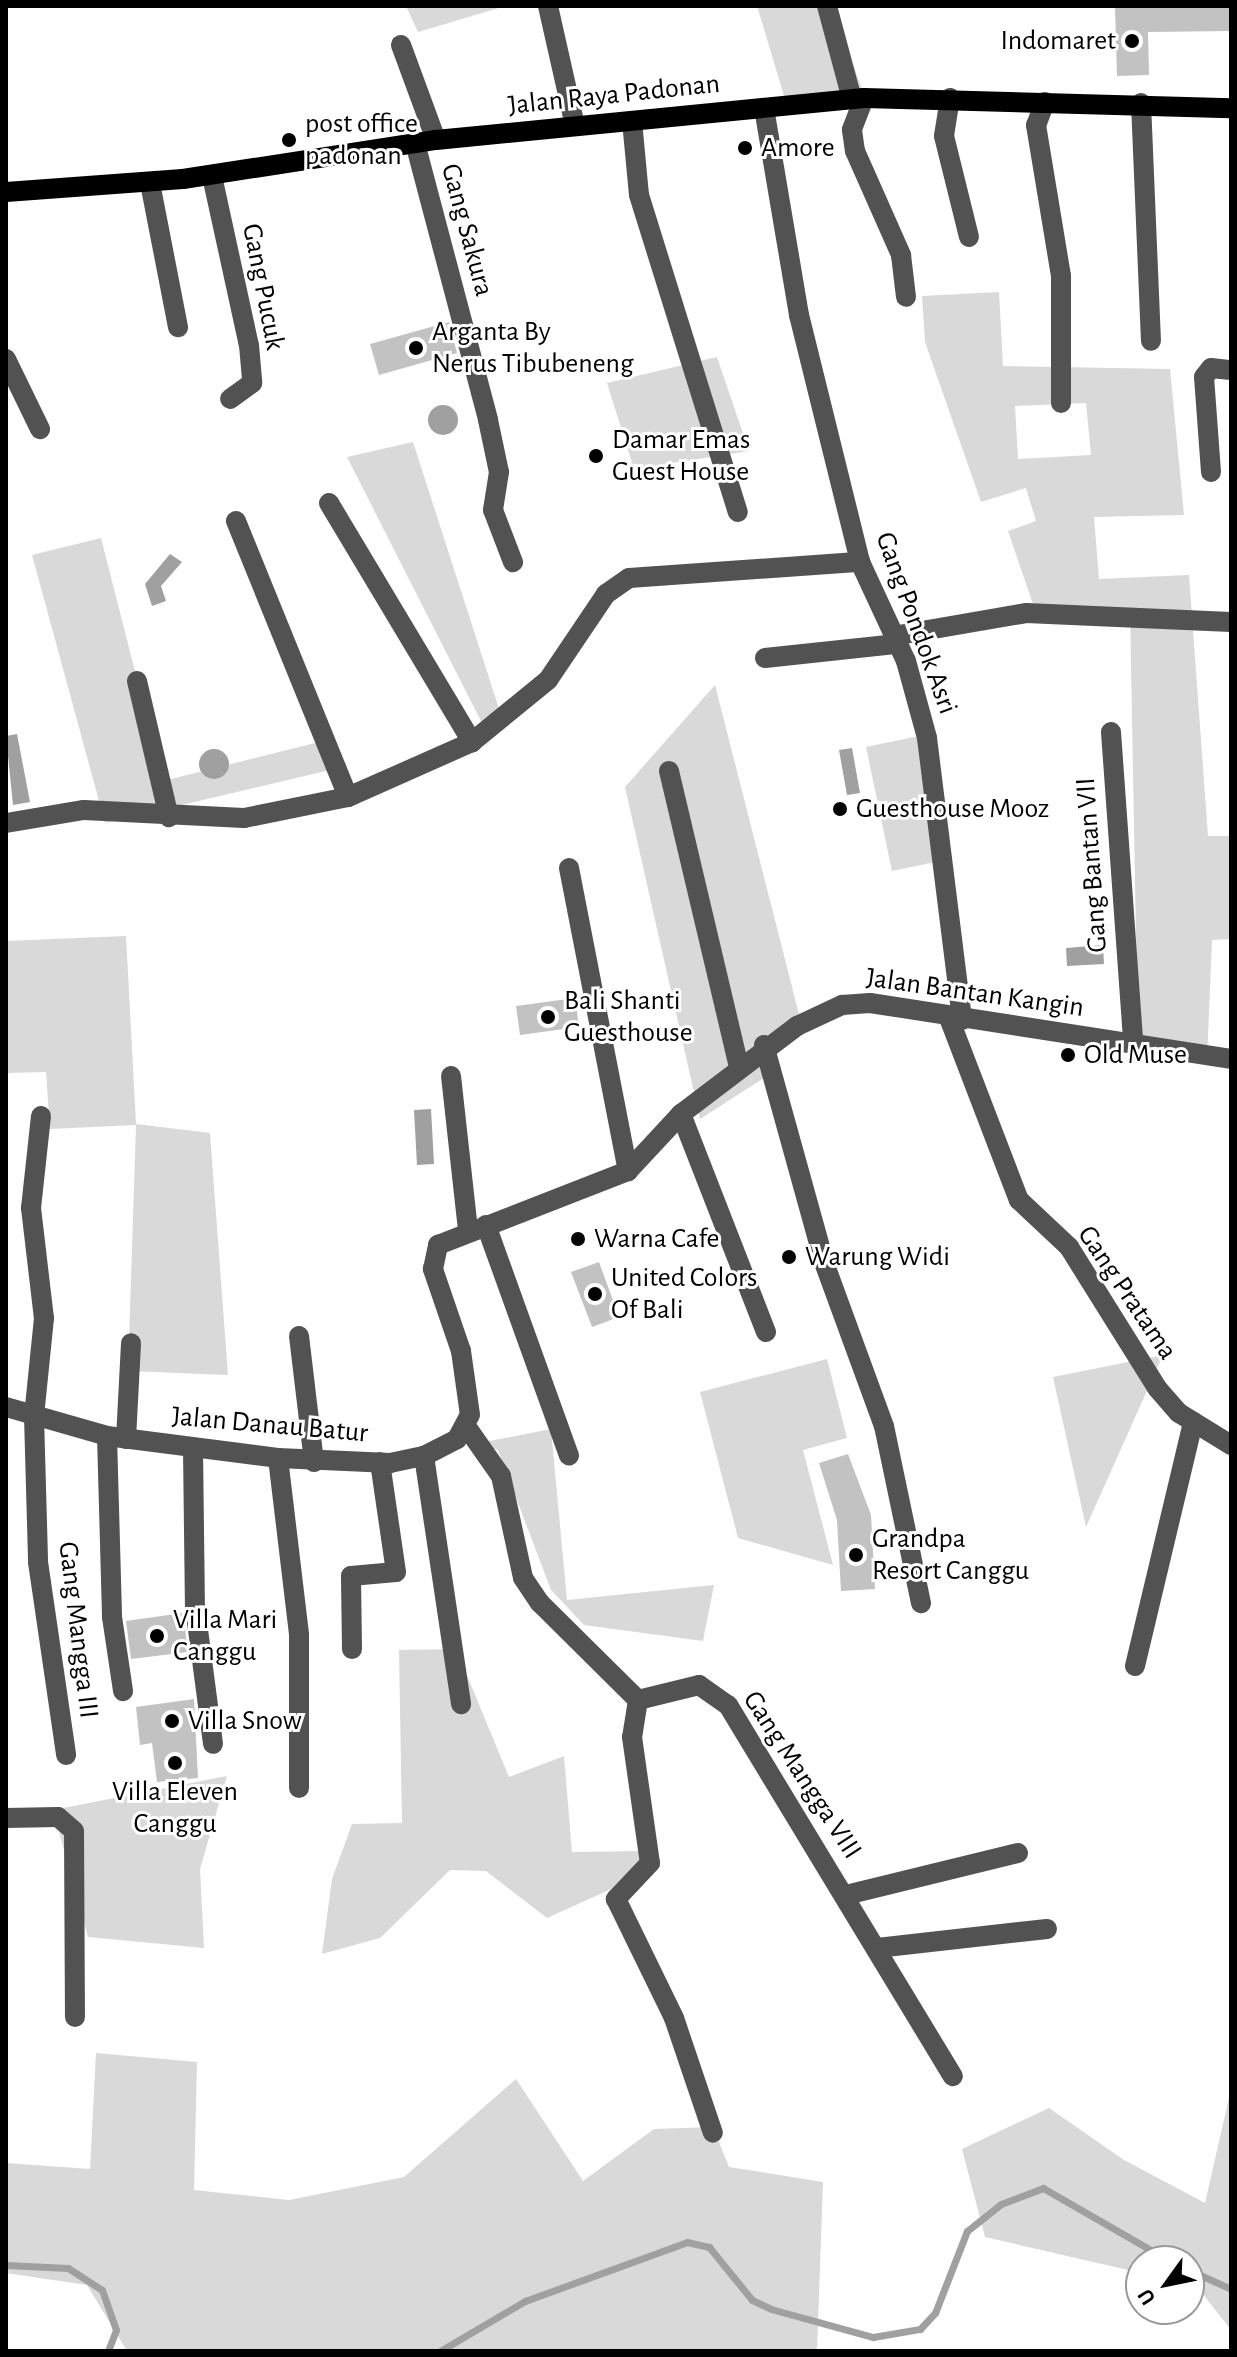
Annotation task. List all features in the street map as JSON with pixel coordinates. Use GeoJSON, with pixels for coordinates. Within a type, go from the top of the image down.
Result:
{"type":"FeatureCollection","features":[{"type":"Feature","properties":{"kind":"main road","name":"Jalan Raya Padonan"},"geometry":{"type":"LineString","coordinates":[[6,192],[150,183],[436,140],[858,98],[1141,103],[1231,108]]}},
{"type":"Feature","properties":{"kind":"street"},"geometry":{"type":"LineString","coordinates":[[548,6],[575,126]]}},
{"type":"Feature","properties":{"kind":"street"},"geometry":{"type":"LineString","coordinates":[[827,6],[858,98],[852,130],[855,151],[901,255],[906,297]]}},
{"type":"Feature","properties":{"kind":"street"},"geometry":{"type":"LineString","coordinates":[[401,45],[436,140]]}},
{"type":"Feature","properties":{"kind":"street"},"geometry":{"type":"LineString","coordinates":[[950,98],[944,136],[969,237]]}},
{"type":"Feature","properties":{"kind":"street"},"geometry":{"type":"LineString","coordinates":[[1045,102],[1036,125],[1061,276],[1061,403]]}},
{"type":"Feature","properties":{"kind":"street"},"geometry":{"type":"LineString","coordinates":[[1141,103],[1151,341]]}},
{"type":"Feature","properties":{"kind":"street","name":"Gang Pondok Asri"},"geometry":{"type":"LineString","coordinates":[[764,108],[799,315],[860,562],[895,640],[927,738],[956,1019]]}},
{"type":"Feature","properties":{"kind":"street"},"geometry":{"type":"LineString","coordinates":[[632,121],[639,195],[738,512]]}},
{"type":"Feature","properties":{"kind":"street","name":"Gang Sakura"},"geometry":{"type":"LineString","coordinates":[[415,143],[488,420],[499,472],[493,510],[513,562]]}},
{"type":"Feature","properties":{"kind":"street","name":"Gang Pucuk"},"geometry":{"type":"LineString","coordinates":[[212,176],[249,345],[252,383],[230,399]]}},
{"type":"Feature","properties":{"kind":"street"},"geometry":{"type":"LineString","coordinates":[[150,183],[178,327]]}},
{"type":"Feature","properties":{"kind":"street"},"geometry":{"type":"LineString","coordinates":[[6,359],[40,429]]}},
{"type":"Feature","properties":{"kind":"street"},"geometry":{"type":"LineString","coordinates":[[1211,472],[1204,377],[1211,368],[1231,370]]}},
{"type":"Feature","properties":{"kind":"street"},"geometry":{"type":"LineString","coordinates":[[329,503],[472,742]]}},
{"type":"Feature","properties":{"kind":"street"},"geometry":{"type":"LineString","coordinates":[[236,521],[348,797]]}},
{"type":"Feature","properties":{"kind":"street"},"geometry":{"type":"LineString","coordinates":[[6,823],[84,810],[169,817],[288,815],[348,797],[472,742],[548,680],[606,594],[629,578],[860,562]]}},
{"type":"Feature","properties":{"kind":"street"},"geometry":{"type":"LineString","coordinates":[[765,658],[895,640],[1026,613],[1231,622]]}},
{"type":"Feature","properties":{"kind":"street"},"geometry":{"type":"LineString","coordinates":[[137,681],[169,817]]}},
{"type":"Feature","properties":{"kind":"street","name":"Gang Bantan VII"},"geometry":{"type":"LineString","coordinates":[[1111,732],[1133,1042]]}},
{"type":"Feature","properties":{"kind":"street"},"geometry":{"type":"LineString","coordinates":[[669,771],[739,1067]]}},
{"type":"Feature","properties":{"kind":"street"},"geometry":{"type":"LineString","coordinates":[[569,868],[628,1171]]}},
{"type":"Feature","properties":{"kind":"street","name":"Jalan Bantan Kangin"},"geometry":{"type":"LineString","coordinates":[[468,1429],[461,1351],[433,1269],[446,1238],[628,1171],[681,1114],[764,1045],[842,1005],[870,1003],[956,1019],[1133,1042],[1231,1059]]}},
{"type":"Feature","properties":{"kind":"street","name":"Gang Pratama"},"geometry":{"type":"LineString","coordinates":[[956,1019],[1019,1200],[1069,1247],[1157,1388],[1193,1422],[1231,1445]]}},
{"type":"Feature","properties":{"kind":"street"},"geometry":{"type":"LineString","coordinates":[[764,1045],[825,1265],[884,1426],[921,1603]]}},
{"type":"Feature","properties":{"kind":"street"},"geometry":{"type":"LineString","coordinates":[[451,1076],[477,1227],[569,1456]]}},
{"type":"Feature","properties":{"kind":"street"},"geometry":{"type":"LineString","coordinates":[[681,1114],[766,1332]]}},
{"type":"Feature","properties":{"kind":"street","name":"Gang Mangga III"},"geometry":{"type":"LineString","coordinates":[[41,1116],[31,1208],[44,1318],[34,1416],[38,1562],[66,1755]]}},
{"type":"Feature","properties":{"kind":"street"},"geometry":{"type":"LineString","coordinates":[[299,1336],[314,1462]]}},
{"type":"Feature","properties":{"kind":"street"},"geometry":{"type":"LineString","coordinates":[[123,1691],[112,1617],[116,1437],[131,1343]]}},
{"type":"Feature","properties":{"kind":"street","name":"Jalan Danau Batur"},"geometry":{"type":"LineString","coordinates":[[6,1407],[116,1437],[314,1462],[380,1462],[424,1456],[468,1429]]}},
{"type":"Feature","properties":{"kind":"street"},"geometry":{"type":"LineString","coordinates":[[1135,1666],[1193,1422]]}},
{"type":"Feature","properties":{"kind":"street"},"geometry":{"type":"LineString","coordinates":[[468,1429],[501,1476],[523,1578],[566,1632],[638,1700],[632,1737],[650,1863],[616,1899],[674,2018],[713,2133]]}},
{"type":"Feature","properties":{"kind":"street"},"geometry":{"type":"LineString","coordinates":[[193,1448],[195,1607],[213,1744]]}},
{"type":"Feature","properties":{"kind":"street"},"geometry":{"type":"LineString","coordinates":[[424,1456],[461,1704]]}},
{"type":"Feature","properties":{"kind":"street"},"geometry":{"type":"LineString","coordinates":[[278,1458],[299,1635],[299,1788]]}},
{"type":"Feature","properties":{"kind":"street"},"geometry":{"type":"LineString","coordinates":[[352,1649],[351,1576],[396,1572],[380,1462]]}},
{"type":"Feature","properties":{"kind":"street","name":"Gang Mangga VIII"},"geometry":{"type":"LineString","coordinates":[[638,1700],[699,1685],[728,1705],[953,2076]]}},
{"type":"Feature","properties":{"kind":"street"},"geometry":{"type":"LineString","coordinates":[[6,1818],[58,1817],[74,1831],[75,2017]]}},
{"type":"Feature","properties":{"kind":"street"},"geometry":{"type":"LineString","coordinates":[[846,1895],[1018,1853]]}},
{"type":"Feature","properties":{"kind":"street"},"geometry":{"type":"LineString","coordinates":[[877,1948],[1047,1929]]}},
{"type":"Feature","properties":{"kind":"shaded area"},"geometry":{"type":"Polygon","coordinates":[[[406,6],[498,6],[499,8],[418,32],[406,6]]]}},
{"type":"Feature","properties":{"kind":"shaded area"},"geometry":{"type":"Polygon","coordinates":[[[757,6],[832,6],[863,92],[785,99],[757,6]]]}},
{"type":"Feature","properties":{"kind":"shaded area"},"geometry":{"type":"Polygon","coordinates":[[[999,292],[1003,366],[1170,369],[1184,515],[1094,517],[1099,579],[1189,575],[1208,836],[1231,836],[1231,939],[1212,940],[1207,1060],[1138,1042],[1130,611],[1034,607],[1008,531],[1036,521],[1026,488],[981,502],[925,342],[922,296],[999,292]],[[1086,403],[1015,406],[1018,459],[1091,455],[1086,403]]]}},
{"type":"Feature","properties":{"kind":"shaded area"},"geometry":{"type":"Polygon","coordinates":[[[717,357],[749,451],[634,469],[607,383],[717,357]]]}},
{"type":"Feature","properties":{"kind":"shaded area"},"geometry":{"type":"Polygon","coordinates":[[[443,405],[449,406],[457,414],[457,426],[449,434],[443,435],[437,434],[429,426],[428,420],[429,414],[437,406],[443,405]]]}},
{"type":"Feature","properties":{"kind":"shaded area"},"geometry":{"type":"Polygon","coordinates":[[[413,442],[502,718],[484,727],[347,457],[413,442]]]}},
{"type":"Feature","properties":{"kind":"shaded area"},"geometry":{"type":"Polygon","coordinates":[[[101,538],[163,781],[331,739],[347,766],[105,823],[32,555],[101,538]]]}},
{"type":"Feature","properties":{"kind":"shaded area"},"geometry":{"type":"Polygon","coordinates":[[[170,554],[182,562],[161,586],[166,601],[152,606],[145,584],[170,554]]]}},
{"type":"Feature","properties":{"kind":"shaded area"},"geometry":{"type":"Polygon","coordinates":[[[715,685],[803,1030],[768,1044],[778,1069],[700,1119],[625,787],[715,685]]]}},
{"type":"Feature","properties":{"kind":"shaded area"},"geometry":{"type":"Polygon","coordinates":[[[17,734],[30,802],[13,805],[6,736],[17,734]]]}},
{"type":"Feature","properties":{"kind":"shaded area"},"geometry":{"type":"Polygon","coordinates":[[[919,736],[945,860],[892,871],[866,747],[919,736]]]}},
{"type":"Feature","properties":{"kind":"shaded area"},"geometry":{"type":"Polygon","coordinates":[[[852,748],[860,793],[847,795],[839,750],[852,748]]]}},
{"type":"Feature","properties":{"kind":"shaded area"},"geometry":{"type":"Polygon","coordinates":[[[214,749],[220,750],[228,758],[228,770],[220,778],[214,779],[208,778],[200,770],[199,764],[200,758],[208,750],[214,749]]]}},
{"type":"Feature","properties":{"kind":"shaded area"},"geometry":{"type":"Polygon","coordinates":[[[126,936],[136,1124],[210,1133],[228,1375],[128,1371],[136,1125],[50,1129],[46,1072],[6,1073],[6,941],[126,936]]]}},
{"type":"Feature","properties":{"kind":"shaded area"},"geometry":{"type":"Polygon","coordinates":[[[1103,945],[1104,964],[1067,966],[1066,948],[1103,945]]]}},
{"type":"Feature","properties":{"kind":"shaded area"},"geometry":{"type":"Polygon","coordinates":[[[431,1109],[434,1164],[417,1165],[414,1110],[431,1109]]]}},
{"type":"Feature","properties":{"kind":"shaded area"},"geometry":{"type":"Polygon","coordinates":[[[1163,1355],[1086,1527],[1053,1377],[1163,1355]]]}},
{"type":"Feature","properties":{"kind":"shaded area"},"geometry":{"type":"Polygon","coordinates":[[[827,1359],[847,1438],[803,1450],[833,1565],[738,1538],[700,1392],[827,1359]]]}},
{"type":"Feature","properties":{"kind":"shaded area"},"geometry":{"type":"Polygon","coordinates":[[[551,1429],[567,1600],[714,1585],[703,1641],[584,1625],[551,1590],[498,1450],[474,1444],[551,1429]]]}},
{"type":"Feature","properties":{"kind":"shaded area"},"geometry":{"type":"Polygon","coordinates":[[[456,1649],[509,1777],[564,1756],[572,1852],[650,1851],[660,1867],[547,1918],[486,1871],[450,1870],[380,1938],[322,1954],[332,1879],[352,1824],[402,1823],[399,1650],[456,1649]]]}},
{"type":"Feature","properties":{"kind":"shaded area"},"geometry":{"type":"Polygon","coordinates":[[[227,1776],[200,1869],[204,1948],[88,1937],[53,1810],[227,1776]]]}},
{"type":"Feature","properties":{"kind":"shaded area"},"geometry":{"type":"Polygon","coordinates":[[[96,2053],[197,2062],[194,2190],[289,2200],[404,2177],[516,2079],[583,2181],[654,2129],[713,2127],[729,2167],[823,2182],[817,2351],[127,2351],[87,2285],[6,2273],[6,2163],[90,2169],[96,2053]]]}},
{"type":"Feature","properties":{"kind":"shaded area"},"geometry":{"type":"Polygon","coordinates":[[[1231,2089],[1231,2330],[1205,2297],[1205,2245],[1125,2245],[1125,2269],[985,2237],[962,2149],[1049,2108],[1124,2160],[1205,2203],[1231,2089]]]}},
{"type":"Feature","properties":{"kind":"building"},"geometry":{"type":"Polygon","coordinates":[[[1115,6],[1231,6],[1231,31],[1148,32],[1149,75],[1117,76],[1115,6]]]}},
{"type":"Feature","properties":{"kind":"building","name":"Arganta By Nerus Tibubeneng"},"geometry":{"type":"Polygon","coordinates":[[[449,322],[457,353],[379,375],[370,344],[449,322]]]}},
{"type":"Feature","properties":{"kind":"building","name":"Bali Shanti Guesthouse"},"geometry":{"type":"Polygon","coordinates":[[[575,998],[579,1027],[520,1035],[516,1006],[575,998]]]}},
{"type":"Feature","properties":{"kind":"building","name":"United Colors Of Bali"},"geometry":{"type":"Polygon","coordinates":[[[599,1262],[619,1317],[592,1327],[571,1272],[599,1262]]]}},
{"type":"Feature","properties":{"kind":"building","name":"Grandpa Resort Canggu"},"geometry":{"type":"Polygon","coordinates":[[[848,1454],[871,1515],[875,1589],[841,1591],[837,1520],[819,1463],[848,1454]]]}},
{"type":"Feature","properties":{"kind":"building","name":"Villa Mari Canggu"},"geometry":{"type":"Polygon","coordinates":[[[183,1613],[188,1652],[131,1659],[126,1621],[183,1613]]]}},
{"type":"Feature","properties":{"kind":"building"},"geometry":{"type":"Polygon","coordinates":[[[194,1699],[198,1778],[157,1782],[152,1743],[140,1745],[136,1707],[194,1699]]]}},
{"type":"Feature","properties":{"kind":"waterway"},"geometry":{"type":"LineString","coordinates":[[440,2351],[525,2301],[687,2242],[709,2247],[752,2300],[771,2309],[873,2337],[920,2329],[935,2313],[967,2231],[1001,2204],[1043,2188],[1142,2245]]}},
{"type":"Feature","properties":{"kind":"waterway"},"geometry":{"type":"LineString","coordinates":[[6,2265],[68,2268],[102,2290],[116,2330],[108,2351]]}},
{"type":"Feature","properties":{"kind":"waterway"},"geometry":{"type":"LineString","coordinates":[[1205,2277],[1231,2289]]}},
{"type":"Feature","properties":{"kind":"place","name":"Indomaret"},"geometry":{"type":"Point","coordinates":[1132,41]}},
{"type":"Feature","properties":{"kind":"place","name":"post office padonan"},"geometry":{"type":"Point","coordinates":[289,140]}},
{"type":"Feature","properties":{"kind":"place","name":"Amore"},"geometry":{"type":"Point","coordinates":[745,148]}},
{"type":"Feature","properties":{"kind":"place","name":"Arganta By Nerus Tibubeneng"},"geometry":{"type":"Point","coordinates":[416,348]}},
{"type":"Feature","properties":{"kind":"place","name":"Damar Emas Guest House"},"geometry":{"type":"Point","coordinates":[596,456]}},
{"type":"Feature","properties":{"kind":"place","name":"Guesthouse Mooz"},"geometry":{"type":"Point","coordinates":[840,809]}},
{"type":"Feature","properties":{"kind":"place","name":"Bali Shanti Guesthouse"},"geometry":{"type":"Point","coordinates":[548,1017]}},
{"type":"Feature","properties":{"kind":"place","name":"Old Muse"},"geometry":{"type":"Point","coordinates":[1068,1055]}},
{"type":"Feature","properties":{"kind":"place","name":"Warna Cafe"},"geometry":{"type":"Point","coordinates":[578,1239]}},
{"type":"Feature","properties":{"kind":"place","name":"Warung Widi"},"geometry":{"type":"Point","coordinates":[789,1257]}},
{"type":"Feature","properties":{"kind":"place","name":"United Colors Of Bali"},"geometry":{"type":"Point","coordinates":[595,1294]}},
{"type":"Feature","properties":{"kind":"place","name":"Grandpa Resort Canggu"},"geometry":{"type":"Point","coordinates":[856,1555]}},
{"type":"Feature","properties":{"kind":"place","name":"Villa Mari Canggu"},"geometry":{"type":"Point","coordinates":[157,1636]}},
{"type":"Feature","properties":{"kind":"place","name":"Villa Snow"},"geometry":{"type":"Point","coordinates":[172,1721]}},
{"type":"Feature","properties":{"kind":"place","name":"Villa Eleven Canggu"},"geometry":{"type":"Point","coordinates":[175,1763]}}]}
